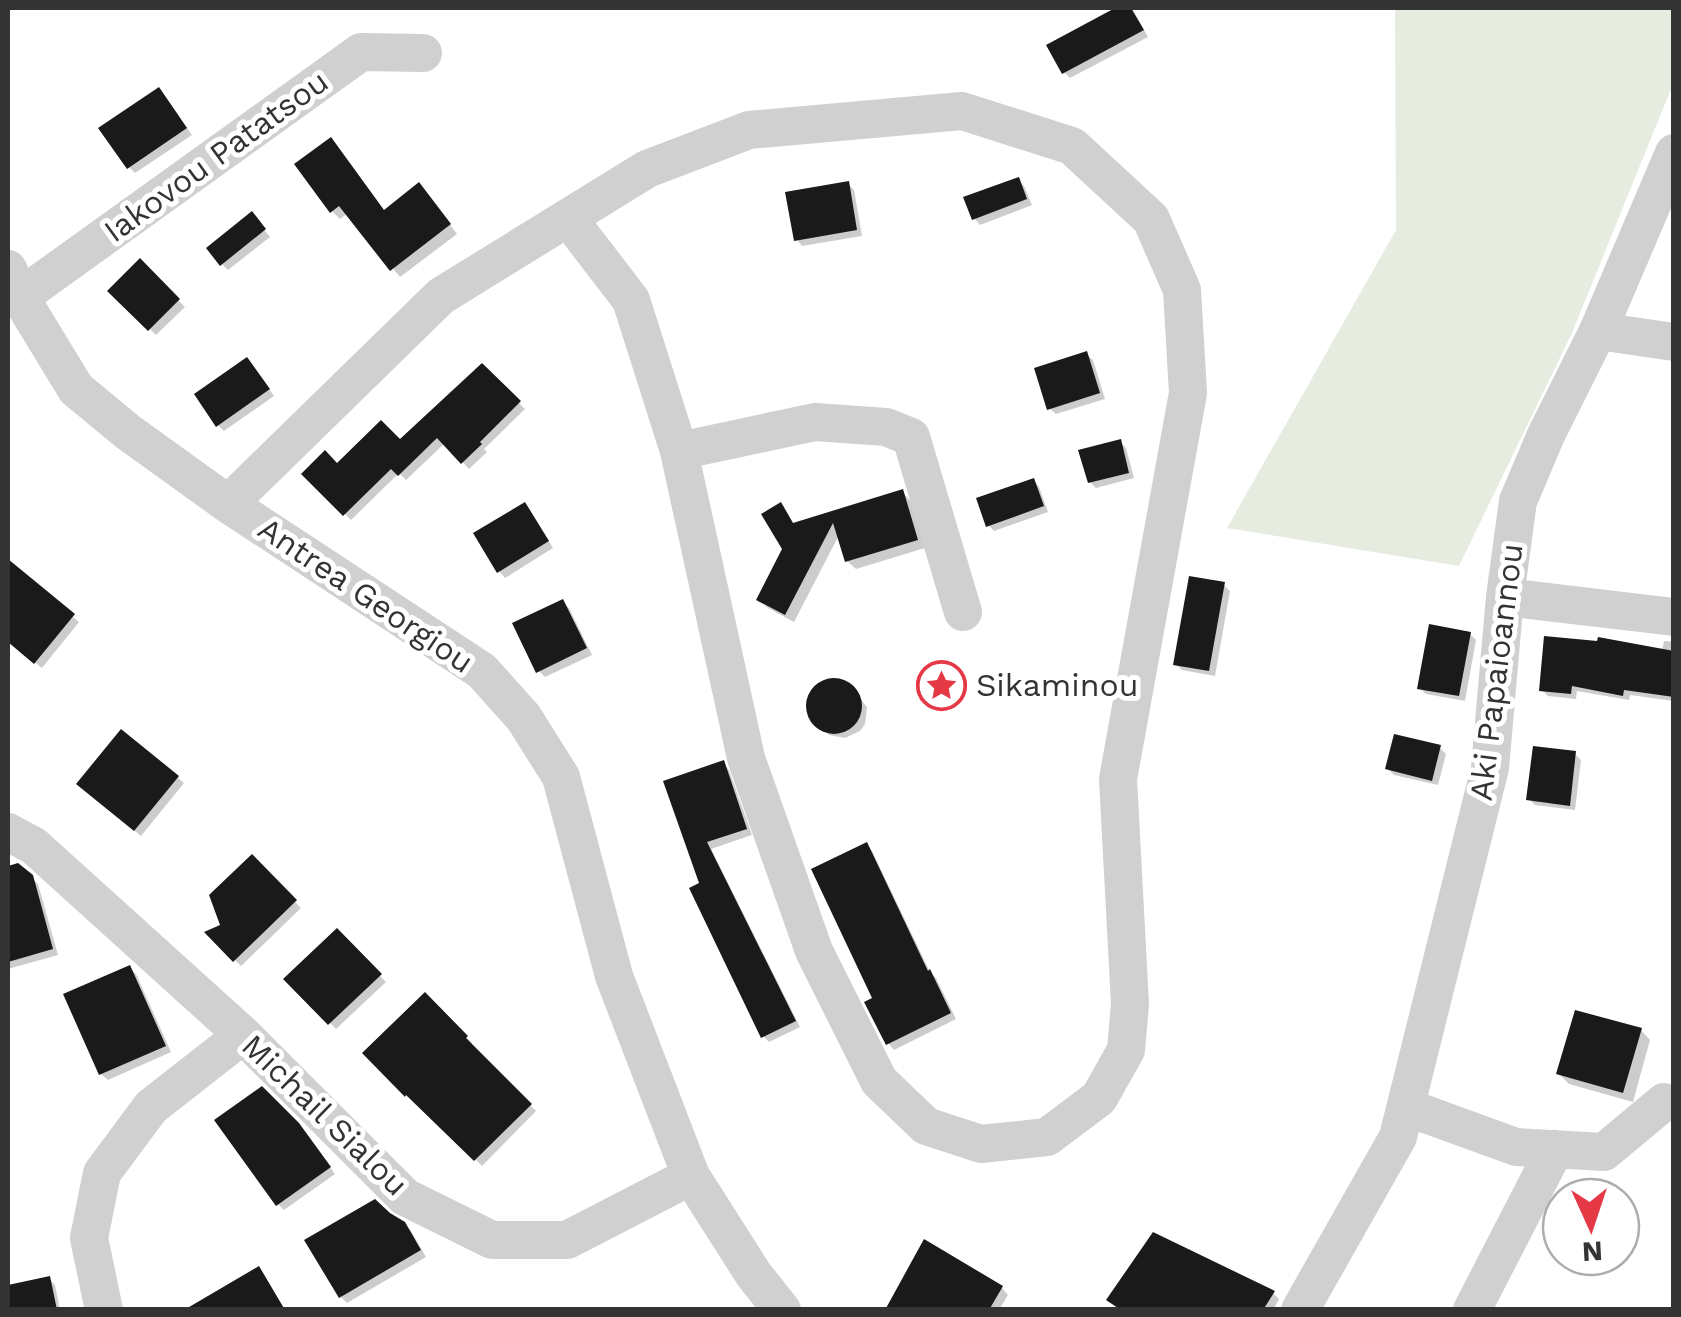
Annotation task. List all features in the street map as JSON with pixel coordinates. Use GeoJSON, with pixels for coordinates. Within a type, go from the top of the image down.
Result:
{"type":"FeatureCollection","features":[{"type":"Feature","properties":{"kind":"street","name":"Iakovou Patatsou"},"geometry":{"type":"LineString","coordinates":[[14,283],[362,52],[423,52]]}},
{"type":"Feature","properties":{"kind":"street"},"geometry":{"type":"LineString","coordinates":[[228,504],[441,296],[647,169],[749,130],[962,111],[1072,146],[1151,219],[1182,290],[1188,393],[1118,779],[1130,1004],[1126,1050],[1099,1098],[1047,1137],[981,1144],[926,1126],[879,1080],[814,952],[746,758],[679,452],[631,300],[568,218]]}},
{"type":"Feature","properties":{"kind":"street","name":"Aki Papaioannou"},"geometry":{"type":"LineString","coordinates":[[1300,1310],[1398,1137],[1490,768],[1504,596],[1518,501],[1598,331],[1674,153]]}},
{"type":"Feature","properties":{"kind":"street","name":"Antrea Georgiou"},"geometry":{"type":"LineString","coordinates":[[14,283],[76,389],[228,504],[482,671],[524,718],[561,777],[614,976],[691,1176],[782,1310]]}},
{"type":"Feature","properties":{"kind":"street"},"geometry":{"type":"LineString","coordinates":[[1598,331],[1674,342]]}},
{"type":"Feature","properties":{"kind":"street"},"geometry":{"type":"LineString","coordinates":[[679,452],[815,422],[886,427],[911,437],[962,612]]}},
{"type":"Feature","properties":{"kind":"street"},"geometry":{"type":"LineString","coordinates":[[1504,596],[1674,617]]}},
{"type":"Feature","properties":{"kind":"street","name":"Michail Sialou"},"geometry":{"type":"LineString","coordinates":[[8,832],[34,846],[243,1035],[405,1197],[492,1240],[567,1240],[691,1176]]}},
{"type":"Feature","properties":{"kind":"street"},"geometry":{"type":"LineString","coordinates":[[104,1310],[89,1238],[102,1173],[151,1107],[243,1035]]}},
{"type":"Feature","properties":{"kind":"street"},"geometry":{"type":"LineString","coordinates":[[1406,1107],[1516,1147],[1604,1152],[1664,1102]]}},
{"type":"Feature","properties":{"kind":"street"},"geometry":{"type":"LineString","coordinates":[[1472,1310],[1556,1150]]}},
{"type":"Feature","properties":{"kind":"shaded area"},"geometry":{"type":"Polygon","coordinates":[[[1395,8],[1673,8],[1673,84],[1572,333],[1459,566],[1227,528],[1396,230],[1395,8]]]}},
{"type":"Feature","properties":{"kind":"building"},"geometry":{"type":"Polygon","coordinates":[[[1115,8],[1131,8],[1144,30],[1062,74],[1046,45],[1115,8]]]}},
{"type":"Feature","properties":{"kind":"building"},"geometry":{"type":"Polygon","coordinates":[[[159,87],[187,128],[127,169],[98,128],[159,87]]]}},
{"type":"Feature","properties":{"kind":"building"},"geometry":{"type":"Polygon","coordinates":[[[331,137],[384,210],[419,182],[451,224],[390,271],[339,206],[330,213],[294,164],[331,137]]]}},
{"type":"Feature","properties":{"kind":"building"},"geometry":{"type":"Polygon","coordinates":[[[1019,177],[1027,199],[972,220],[963,197],[1019,177]]]}},
{"type":"Feature","properties":{"kind":"building"},"geometry":{"type":"Polygon","coordinates":[[[849,181],[857,230],[794,241],[785,192],[849,181]]]}},
{"type":"Feature","properties":{"kind":"building"},"geometry":{"type":"Polygon","coordinates":[[[252,211],[266,229],[220,266],[206,248],[252,211]]]}},
{"type":"Feature","properties":{"kind":"building"},"geometry":{"type":"Polygon","coordinates":[[[140,258],[180,299],[148,331],[107,291],[140,258]]]}},
{"type":"Feature","properties":{"kind":"building"},"geometry":{"type":"Polygon","coordinates":[[[1087,351],[1100,393],[1047,410],[1034,368],[1087,351]]]}},
{"type":"Feature","properties":{"kind":"building"},"geometry":{"type":"Polygon","coordinates":[[[247,357],[270,389],[216,427],[194,394],[247,357]]]}},
{"type":"Feature","properties":{"kind":"building"},"geometry":{"type":"Polygon","coordinates":[[[482,363],[521,401],[461,464],[437,438],[398,476],[391,469],[343,516],[301,474],[325,450],[337,463],[381,420],[400,439],[482,363]]]}},
{"type":"Feature","properties":{"kind":"building"},"geometry":{"type":"Polygon","coordinates":[[[1121,439],[1129,473],[1088,483],[1078,450],[1121,439]]]}},
{"type":"Feature","properties":{"kind":"building"},"geometry":{"type":"Polygon","coordinates":[[[1034,478],[1044,506],[986,527],[976,498],[1034,478]]]}},
{"type":"Feature","properties":{"kind":"building"},"geometry":{"type":"Polygon","coordinates":[[[903,489],[918,540],[845,562],[833,523],[785,615],[756,600],[782,549],[761,514],[781,502],[793,523],[903,489]]]}},
{"type":"Feature","properties":{"kind":"building"},"geometry":{"type":"Polygon","coordinates":[[[525,502],[549,541],[497,573],[473,533],[525,502]]]}},
{"type":"Feature","properties":{"kind":"building"},"geometry":{"type":"Polygon","coordinates":[[[8,559],[75,614],[34,664],[8,642],[8,559]]]}},
{"type":"Feature","properties":{"kind":"building"},"geometry":{"type":"Polygon","coordinates":[[[1189,576],[1225,582],[1209,671],[1173,665],[1189,576]]]}},
{"type":"Feature","properties":{"kind":"building"},"geometry":{"type":"Polygon","coordinates":[[[563,599],[587,648],[536,673],[512,623],[563,599]]]}},
{"type":"Feature","properties":{"kind":"building"},"geometry":{"type":"Polygon","coordinates":[[[1429,624],[1471,632],[1459,696],[1417,689],[1429,624]]]}},
{"type":"Feature","properties":{"kind":"building"},"geometry":{"type":"Polygon","coordinates":[[[1544,636],[1597,641],[1598,637],[1674,651],[1674,697],[1624,690],[1623,696],[1572,686],[1571,694],[1539,691],[1544,636]]]}},
{"type":"Feature","properties":{"kind":"building"},"geometry":{"type":"Polygon","coordinates":[[[834,678],[854,686],[862,706],[854,726],[834,734],[814,726],[806,706],[814,686],[834,678]]]}},
{"type":"Feature","properties":{"kind":"building"},"geometry":{"type":"Polygon","coordinates":[[[121,729],[179,776],[134,831],[76,784],[121,729]]]}},
{"type":"Feature","properties":{"kind":"building"},"geometry":{"type":"Polygon","coordinates":[[[1394,734],[1441,745],[1432,781],[1385,769],[1394,734]]]}},
{"type":"Feature","properties":{"kind":"building"},"geometry":{"type":"Polygon","coordinates":[[[1533,746],[1576,751],[1570,806],[1526,800],[1533,746]]]}},
{"type":"Feature","properties":{"kind":"building"},"geometry":{"type":"Polygon","coordinates":[[[724,760],[747,829],[707,842],[796,1021],[761,1038],[689,888],[699,883],[663,781],[724,760]]]}},
{"type":"Feature","properties":{"kind":"building"},"geometry":{"type":"Polygon","coordinates":[[[867,842],[951,1013],[886,1045],[864,1002],[872,998],[811,869],[867,842]]]}},
{"type":"Feature","properties":{"kind":"building"},"geometry":{"type":"Polygon","coordinates":[[[252,854],[297,900],[233,962],[204,932],[220,925],[209,895],[252,854]]]}},
{"type":"Feature","properties":{"kind":"building"},"geometry":{"type":"Polygon","coordinates":[[[18,863],[33,875],[53,949],[8,962],[8,866],[18,863]]]}},
{"type":"Feature","properties":{"kind":"building"},"geometry":{"type":"Polygon","coordinates":[[[337,928],[382,974],[328,1025],[283,979],[337,928]]]}},
{"type":"Feature","properties":{"kind":"building"},"geometry":{"type":"Polygon","coordinates":[[[130,965],[166,1046],[99,1075],[63,994],[130,965]]]}},
{"type":"Feature","properties":{"kind":"building"},"geometry":{"type":"Polygon","coordinates":[[[425,992],[532,1104],[474,1161],[362,1053],[425,992]]]}},
{"type":"Feature","properties":{"kind":"building"},"geometry":{"type":"Polygon","coordinates":[[[1575,1010],[1642,1028],[1623,1093],[1556,1074],[1575,1010]]]}},
{"type":"Feature","properties":{"kind":"building"},"geometry":{"type":"Polygon","coordinates":[[[262,1086],[299,1123],[331,1167],[276,1206],[214,1120],[262,1086]]]}},
{"type":"Feature","properties":{"kind":"building"},"geometry":{"type":"Polygon","coordinates":[[[375,1199],[405,1222],[421,1250],[339,1298],[304,1240],[375,1199]]]}},
{"type":"Feature","properties":{"kind":"building"},"geometry":{"type":"Polygon","coordinates":[[[1153,1232],[1275,1291],[1263,1310],[1121,1310],[1106,1300],[1153,1232]]]}},
{"type":"Feature","properties":{"kind":"building"},"geometry":{"type":"Polygon","coordinates":[[[924,1239],[1003,1286],[989,1310],[885,1310],[924,1239]]]}},
{"type":"Feature","properties":{"kind":"building"},"geometry":{"type":"Polygon","coordinates":[[[259,1266],[285,1310],[184,1310],[259,1266]]]}},
{"type":"Feature","properties":{"kind":"building"},"geometry":{"type":"Polygon","coordinates":[[[50,1276],[57,1310],[8,1310],[8,1285],[50,1276]]]}},
{"type":"Feature","properties":{"kind":"place","name":"Sikaminou"},"geometry":{"type":"Point","coordinates":[941,685]}}]}
